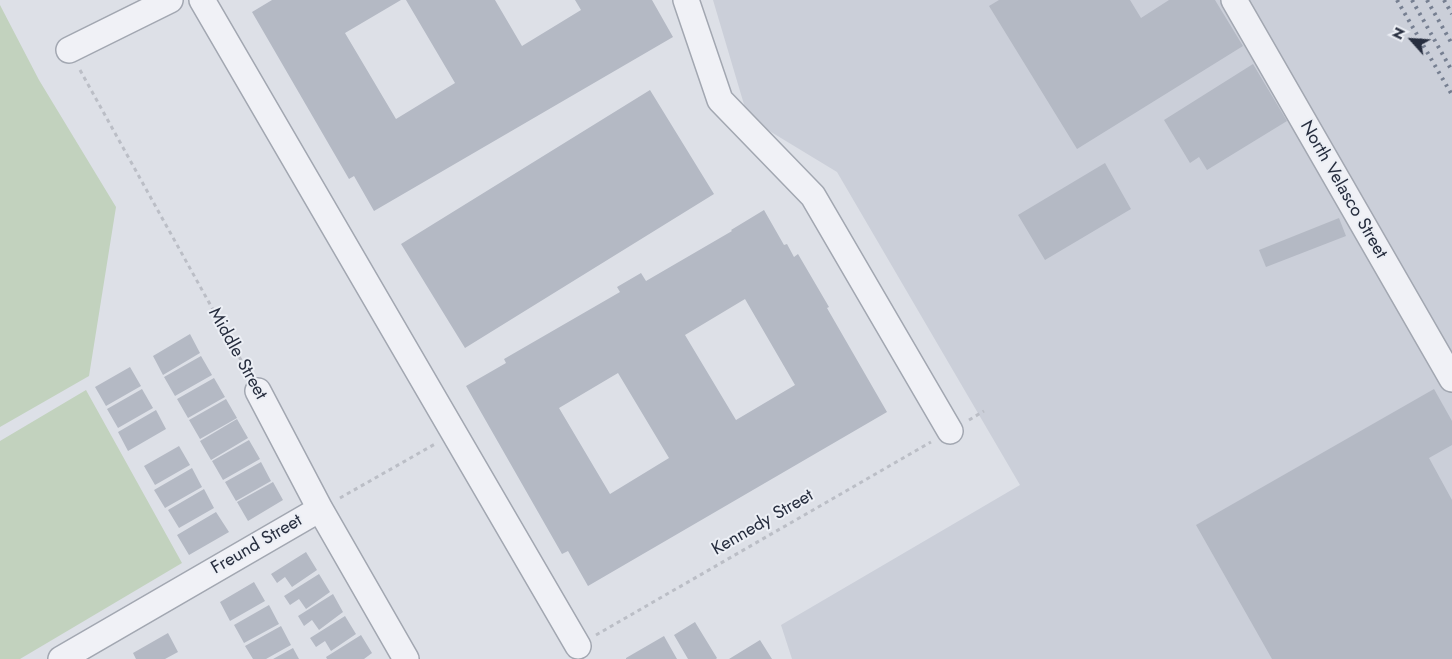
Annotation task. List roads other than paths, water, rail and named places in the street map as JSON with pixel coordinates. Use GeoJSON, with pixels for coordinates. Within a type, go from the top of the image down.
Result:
{"type":"FeatureCollection","features":[{"type":"Feature","properties":{"kind":"street"},"geometry":{"type":"LineString","coordinates":[[69,50],[170,0]]}},
{"type":"Feature","properties":{"kind":"street"},"geometry":{"type":"LineString","coordinates":[[202,0],[578,646]]}},
{"type":"Feature","properties":{"kind":"street"},"geometry":{"type":"LineString","coordinates":[[686,0],[720,100],[813,196],[950,431]]}},
{"type":"Feature","properties":{"kind":"street","name":"North Velasco Street"},"geometry":{"type":"LineString","coordinates":[[1234,0],[1452,379]]}},
{"type":"Feature","properties":{"kind":"street","name":"Middle Street"},"geometry":{"type":"LineString","coordinates":[[258,391],[320,509],[406,659]]}},
{"type":"Feature","properties":{"kind":"street","name":"Freund Street"},"geometry":{"type":"LineString","coordinates":[[61,659],[320,509]]}},
{"type":"Feature","properties":{"kind":"railway"},"geometry":{"type":"LineString","coordinates":[[1397,0],[1452,95]]}},
{"type":"Feature","properties":{"kind":"railway"},"geometry":{"type":"LineString","coordinates":[[1412,0],[1452,71]]}},
{"type":"Feature","properties":{"kind":"railway"},"geometry":{"type":"LineString","coordinates":[[1427,0],[1452,44]]}},
{"type":"Feature","properties":{"kind":"railway"},"geometry":{"type":"LineString","coordinates":[[1444,0],[1452,14]]}}]}
